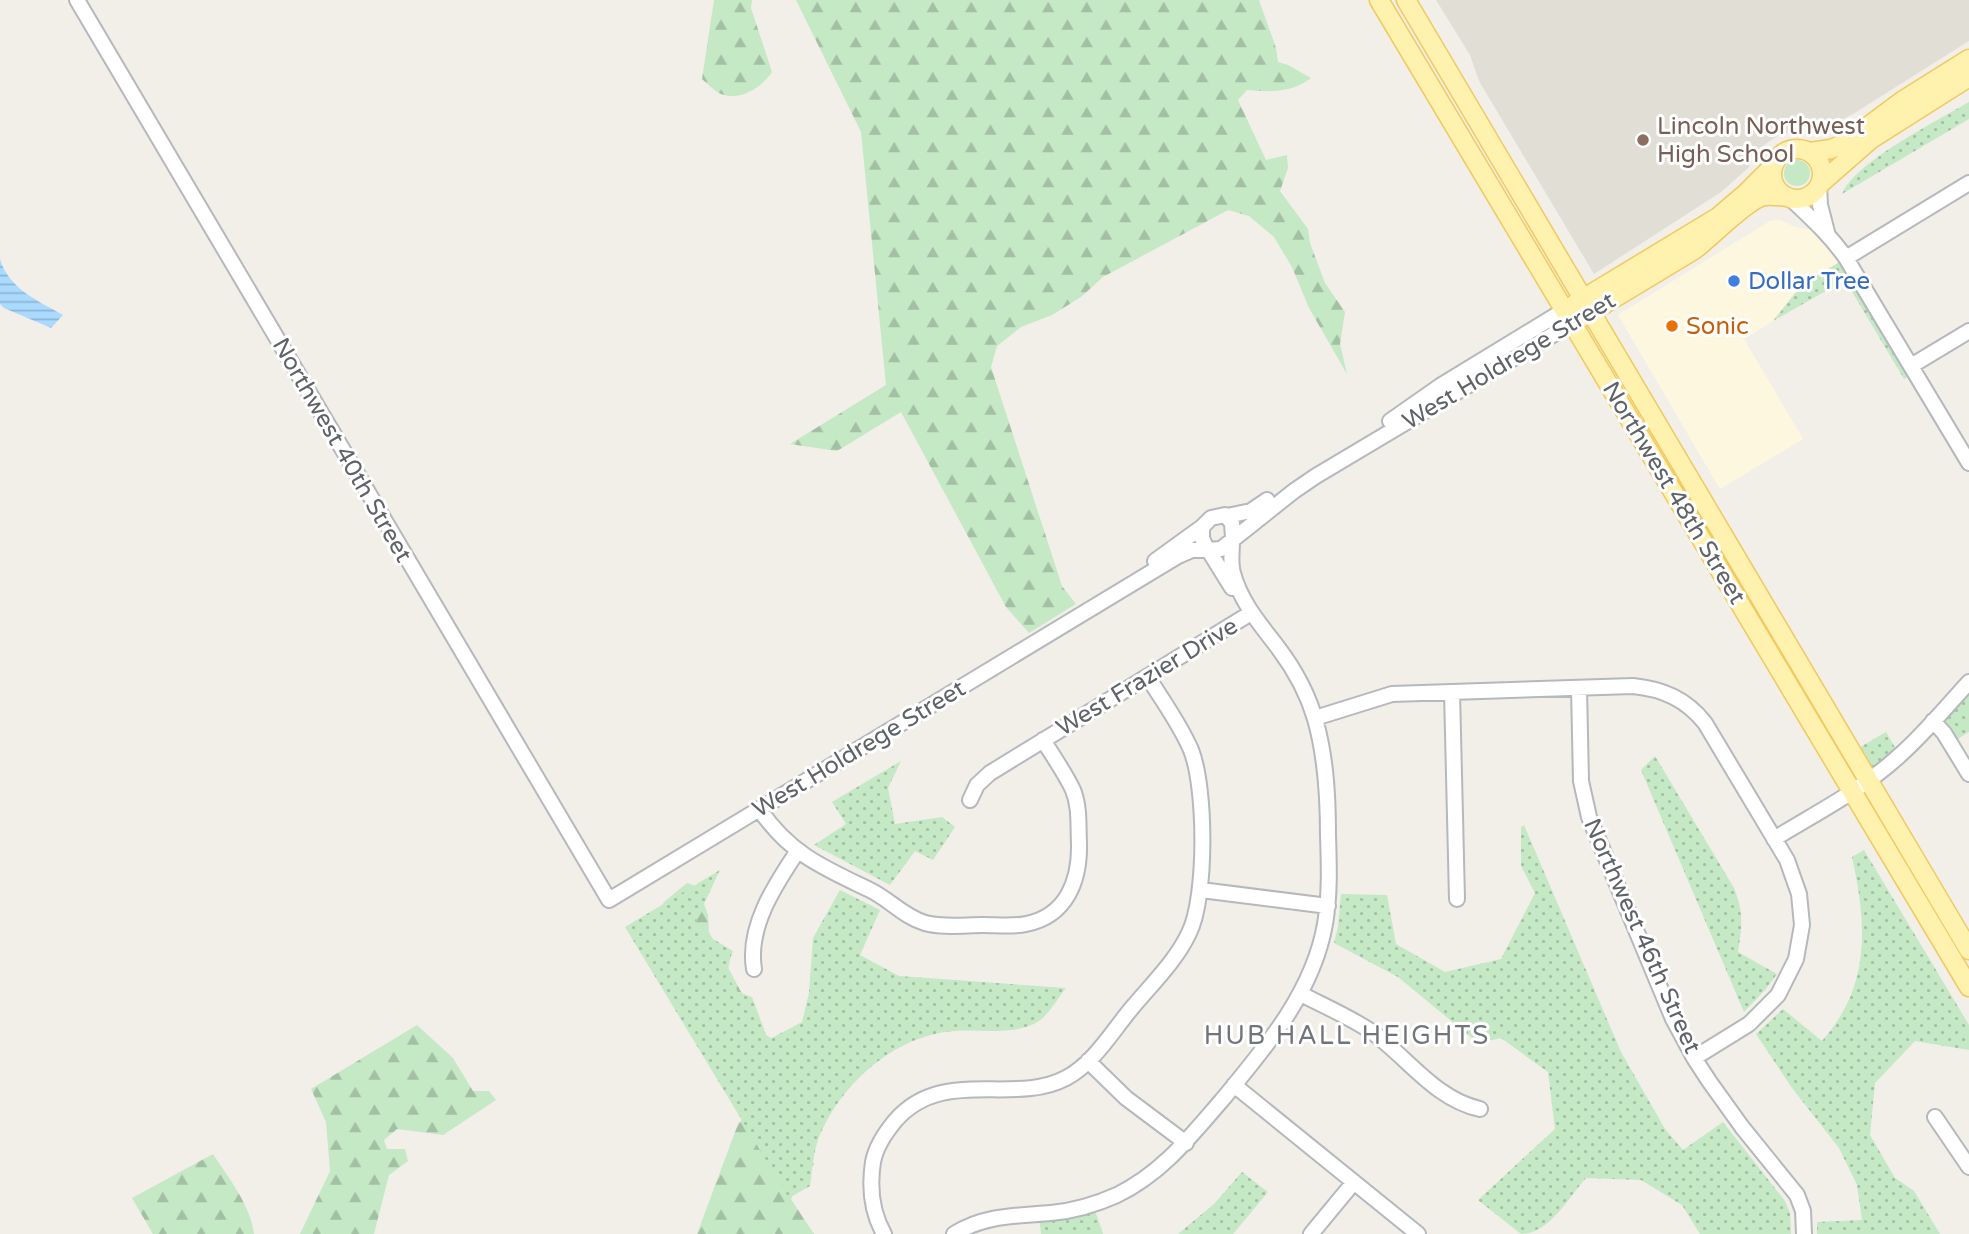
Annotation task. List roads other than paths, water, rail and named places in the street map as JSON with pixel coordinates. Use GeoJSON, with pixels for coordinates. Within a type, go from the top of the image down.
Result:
{"type":"FeatureCollection","features":[{"type":"Feature","properties":{"kind":"main road","name":"Northwest 48th Street"},"geometry":{"type":"LineString","coordinates":[[1379,0],[1969,986]]}},
{"type":"Feature","properties":{"kind":"main road","name":"Northwest 48th Street"},"geometry":{"type":"LineString","coordinates":[[1406,0],[1969,950]]}},
{"type":"Feature","properties":{"kind":"main road"},"geometry":{"type":"LineString","coordinates":[[1969,59],[1902,101],[1839,147],[1823,152],[1786,150],[1779,155],[1773,166],[1771,173],[1775,187],[1788,198],[1807,197],[1870,140],[1969,77]]}},
{"type":"Feature","properties":{"kind":"main road"},"geometry":{"type":"LineString","coordinates":[[1810,152],[1820,162],[1820,184]]}},
{"type":"Feature","properties":{"kind":"main road","name":"West Holdrege Street"},"geometry":{"type":"LineString","coordinates":[[1588,305],[1718,217],[1773,166]]}},
{"type":"Feature","properties":{"kind":"main road","name":"West Holdrege Street"},"geometry":{"type":"LineString","coordinates":[[1567,317],[1711,238],[1751,202],[1767,195],[1788,198]]}},
{"type":"Feature","properties":{"kind":"street","name":"Northwest 40th Street"},"geometry":{"type":"LineString","coordinates":[[77,0],[608,900]]}},
{"type":"Feature","properties":{"kind":"street"},"geometry":{"type":"LineString","coordinates":[[1846,258],[1969,183]]}},
{"type":"Feature","properties":{"kind":"street"},"geometry":{"type":"LineString","coordinates":[[1820,184],[1820,205],[1827,232],[1846,258],[1969,463]]}},
{"type":"Feature","properties":{"kind":"street"},"geometry":{"type":"LineString","coordinates":[[1788,198],[1819,228],[1827,232]]}},
{"type":"Feature","properties":{"kind":"street","name":"West Holdrege Street"},"geometry":{"type":"LineString","coordinates":[[1227,516],[1246,513],[1258,507],[1305,474],[1410,409],[1440,386],[1567,317]]}},
{"type":"Feature","properties":{"kind":"street","name":"West Holdrege Street"},"geometry":{"type":"LineString","coordinates":[[1233,540],[1317,476],[1567,317]]}},
{"type":"Feature","properties":{"kind":"street"},"geometry":{"type":"LineString","coordinates":[[1911,366],[1969,331]]}},
{"type":"Feature","properties":{"kind":"street"},"geometry":{"type":"LineString","coordinates":[[954,1234],[981,1221],[1004,1216],[1065,1211],[1105,1200],[1152,1174],[1186,1143],[1284,1022],[1301,994],[1322,938],[1328,906],[1327,783],[1315,718],[1292,668],[1241,596],[1232,572],[1233,527],[1227,516],[1216,516],[1202,527],[1203,543],[1231,587],[1241,596]]}},
{"type":"Feature","properties":{"kind":"street","name":"West Holdrege Street"},"geometry":{"type":"LineString","coordinates":[[1110,596],[1202,527]]}},
{"type":"Feature","properties":{"kind":"street"},"geometry":{"type":"LineString","coordinates":[[1208,551],[1221,549],[1233,540]]}},
{"type":"Feature","properties":{"kind":"street","name":"West Holdrege Street"},"geometry":{"type":"LineString","coordinates":[[608,900],[1186,551],[1208,551]]}},
{"type":"Feature","properties":{"kind":"street","name":"West Frazier Drive"},"geometry":{"type":"LineString","coordinates":[[970,800],[977,785],[990,773],[1251,613]]}},
{"type":"Feature","properties":{"kind":"street"},"geometry":{"type":"LineString","coordinates":[[884,1234],[872,1201],[871,1177],[874,1157],[892,1124],[905,1111],[938,1094],[956,1090],[1045,1086],[1066,1078],[1088,1061],[1182,945],[1196,918],[1201,890],[1197,769],[1187,741],[1148,677]]}},
{"type":"Feature","properties":{"kind":"street"},"geometry":{"type":"LineString","coordinates":[[1774,839],[1868,782],[1900,756],[1969,682]]}},
{"type":"Feature","properties":{"kind":"street"},"geometry":{"type":"LineString","coordinates":[[1315,718],[1392,694],[1579,688],[1647,687],[1678,698],[1693,710],[1704,723],[1790,868],[1799,894],[1802,925],[1796,959],[1783,987],[1762,1013],[1694,1058]]}},
{"type":"Feature","properties":{"kind":"street","name":"Northwest 46th Street"},"geometry":{"type":"LineString","coordinates":[[1579,688],[1581,781],[1587,809],[1673,1019],[1694,1058],[1737,1121],[1797,1195],[1803,1211],[1804,1234]]}},
{"type":"Feature","properties":{"kind":"street"},"geometry":{"type":"LineString","coordinates":[[1452,692],[1457,899]]}},
{"type":"Feature","properties":{"kind":"street"},"geometry":{"type":"LineString","coordinates":[[1933,721],[1944,733],[1969,774]]}},
{"type":"Feature","properties":{"kind":"street"},"geometry":{"type":"LineString","coordinates":[[760,810],[797,852],[923,922],[933,925],[1014,926],[1037,921],[1058,909],[1065,900],[1077,878],[1079,862],[1076,799],[1043,740]]}},
{"type":"Feature","properties":{"kind":"street"},"geometry":{"type":"LineString","coordinates":[[754,969],[753,948],[760,922],[780,878],[797,852]]}},
{"type":"Feature","properties":{"kind":"street"},"geometry":{"type":"LineString","coordinates":[[1201,890],[1328,906]]}},
{"type":"Feature","properties":{"kind":"street"},"geometry":{"type":"LineString","coordinates":[[1301,994],[1370,1031],[1447,1097],[1480,1109]]}},
{"type":"Feature","properties":{"kind":"street"},"geometry":{"type":"LineString","coordinates":[[1088,1061],[1126,1098],[1186,1143]]}},
{"type":"Feature","properties":{"kind":"street"},"geometry":{"type":"LineString","coordinates":[[1234,1085],[1418,1234]]}},
{"type":"Feature","properties":{"kind":"street"},"geometry":{"type":"LineString","coordinates":[[1935,1117],[1969,1167]]}},
{"type":"Feature","properties":{"kind":"street"},"geometry":{"type":"LineString","coordinates":[[1311,1234],[1354,1182]]}},
{"type":"Feature","properties":{"kind":"water"},"geometry":{"type":"Polygon","coordinates":[[[0,259],[17,286],[63,315],[51,328],[0,304],[0,259]]]}},
{"type":"Feature","properties":{"kind":"place","name":"Lincoln Northwest High School"},"geometry":{"type":"Point","coordinates":[1643,140]}},
{"type":"Feature","properties":{"kind":"place","name":"Dollar Tree"},"geometry":{"type":"Point","coordinates":[1734,281]}},
{"type":"Feature","properties":{"kind":"place","name":"Sonic"},"geometry":{"type":"Point","coordinates":[1672,326]}},
{"type":"Feature","properties":{"kind":"district","name":"HUB HALL HEIGHTS"},"geometry":{"type":"Point","coordinates":[1347,1035]}}]}
